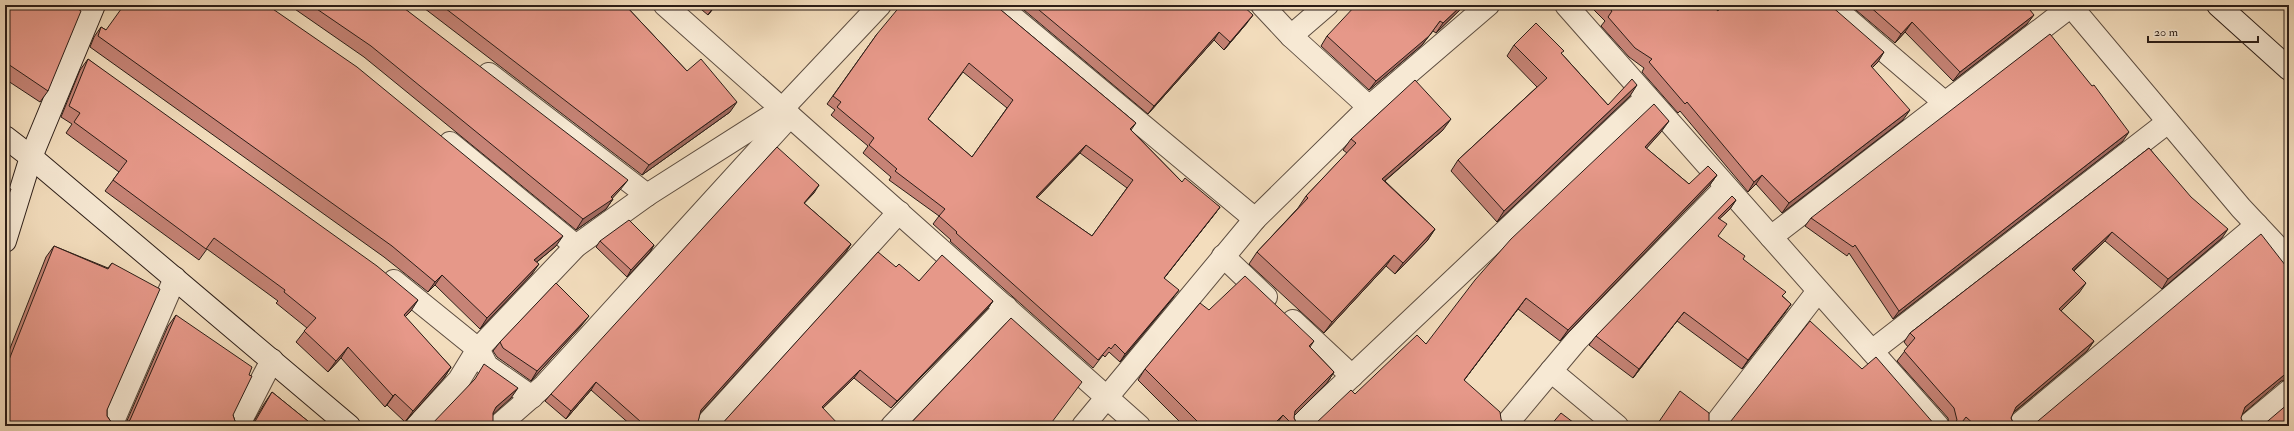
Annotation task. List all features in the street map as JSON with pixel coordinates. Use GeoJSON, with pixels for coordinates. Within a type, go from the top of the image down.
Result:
{"type":"FeatureCollection","features":[{"type":"Feature","properties":{"kind":"street"},"geometry":{"type":"LineString","coordinates":[[5,241],[31,157],[94,5]]}},
{"type":"Feature","properties":{"kind":"street"},"geometry":{"type":"LineString","coordinates":[[665,5],[1139,426]]}},
{"type":"Feature","properties":{"kind":"street"},"geometry":{"type":"LineString","coordinates":[[498,426],[545,385],[880,5]]}},
{"type":"Feature","properties":{"kind":"street"},"geometry":{"type":"LineString","coordinates":[[998,5],[1254,219]]}},
{"type":"Feature","properties":{"kind":"street"},"geometry":{"type":"LineString","coordinates":[[1262,5],[1291,36],[1369,108]]}},
{"type":"Feature","properties":{"kind":"street"},"geometry":{"type":"LineString","coordinates":[[1291,36],[1327,5]]}},
{"type":"Feature","properties":{"kind":"street"},"geometry":{"type":"LineString","coordinates":[[1083,426],[1254,219],[1369,108],[1488,5]]}},
{"type":"Feature","properties":{"kind":"street"},"geometry":{"type":"LineString","coordinates":[[1566,5],[1938,426]]}},
{"type":"Feature","properties":{"kind":"street"},"geometry":{"type":"LineString","coordinates":[[1831,5],[1944,102]]}},
{"type":"Feature","properties":{"kind":"street"},"geometry":{"type":"LineString","coordinates":[[2218,5],[2289,69]]}},
{"type":"Feature","properties":{"kind":"street"},"geometry":{"type":"LineString","coordinates":[[1770,237],[2071,6],[2168,122],[2257,225],[2289,259]]}},
{"type":"Feature","properties":{"kind":"street"},"geometry":{"type":"LineString","coordinates":[[75,52],[94,65]]}},
{"type":"Feature","properties":{"kind":"street"},"geometry":{"type":"LineString","coordinates":[[476,63],[647,195]]}},
{"type":"Feature","properties":{"kind":"street"},"geometry":{"type":"LineString","coordinates":[[1299,426],[1647,97]]}},
{"type":"Feature","properties":{"kind":"street"},"geometry":{"type":"LineString","coordinates":[[417,426],[459,380],[478,349],[576,246],[647,195],[786,112]]}},
{"type":"Feature","properties":{"kind":"street"},"geometry":{"type":"LineString","coordinates":[[1872,351],[2168,122]]}},
{"type":"Feature","properties":{"kind":"street"},"geometry":{"type":"LineString","coordinates":[[436,132],[576,246]]}},
{"type":"Feature","properties":{"kind":"street"},"geometry":{"type":"LineString","coordinates":[[5,137],[31,157],[349,426]]}},
{"type":"Feature","properties":{"kind":"street"},"geometry":{"type":"LineString","coordinates":[[1505,426],[1577,340],[1726,187]]}},
{"type":"Feature","properties":{"kind":"street"},"geometry":{"type":"LineString","coordinates":[[705,426],[899,212]]}},
{"type":"Feature","properties":{"kind":"street"},"geometry":{"type":"LineString","coordinates":[[2017,426],[2257,225]]}},
{"type":"Feature","properties":{"kind":"street"},"geometry":{"type":"LineString","coordinates":[[1223,256],[1352,376]]}},
{"type":"Feature","properties":{"kind":"street"},"geometry":{"type":"LineString","coordinates":[[377,267],[478,349],[487,366],[532,397]]}},
{"type":"Feature","properties":{"kind":"street"},"geometry":{"type":"LineString","coordinates":[[112,426],[175,278]]}},
{"type":"Feature","properties":{"kind":"street"},"geometry":{"type":"LineString","coordinates":[[1714,426],[1818,291]]}},
{"type":"Feature","properties":{"kind":"street"},"geometry":{"type":"LineString","coordinates":[[892,426],[1006,307]]}},
{"type":"Feature","properties":{"kind":"street"},"geometry":{"type":"LineString","coordinates":[[238,426],[272,360]]}},
{"type":"Feature","properties":{"kind":"street"},"geometry":{"type":"LineString","coordinates":[[1551,371],[1617,426]]}},
{"type":"Feature","properties":{"kind":"street"},"geometry":{"type":"LineString","coordinates":[[2247,426],[2289,391]]}},
{"type":"Feature","properties":{"kind":"building"},"geometry":{"type":"Polygon","coordinates":[[[5,5],[72,5],[81,11],[48,91],[5,62],[5,5]]]}},
{"type":"Feature","properties":{"kind":"building"},"geometry":{"type":"Polygon","coordinates":[[[124,5],[267,5],[357,67],[563,236],[534,260],[539,264],[487,318],[442,275],[435,282],[392,246],[98,36],[101,27],[106,30],[124,5]]]}},
{"type":"Feature","properties":{"kind":"building"},"geometry":{"type":"Polygon","coordinates":[[[311,5],[400,5],[628,180],[611,197],[613,199],[583,219],[371,46],[311,5]]]}},
{"type":"Feature","properties":{"kind":"building"},"geometry":{"type":"Polygon","coordinates":[[[441,5],[625,5],[687,71],[701,59],[737,102],[649,165],[441,5]]]}},
{"type":"Feature","properties":{"kind":"building"},"geometry":{"type":"Polygon","coordinates":[[[901,5],[995,5],[1136,123],[1130,129],[1182,182],[1185,178],[1220,207],[1164,278],[1179,290],[1125,354],[1115,344],[1111,349],[1109,347],[1098,360],[956,233],[957,232],[939,216],[945,209],[895,171],[897,169],[869,145],[874,138],[837,107],[841,102],[833,96],[877,34],[901,5]],[[969,63],[928,119],[972,157],[1013,100],[969,63]],[[1086,145],[1036,197],[1092,236],[1133,180],[1086,145]]]}},
{"type":"Feature","properties":{"kind":"building"},"geometry":{"type":"Polygon","coordinates":[[[1033,5],[1242,5],[1253,15],[1230,42],[1219,32],[1154,106],[1033,5]]]}},
{"type":"Feature","properties":{"kind":"building"},"geometry":{"type":"Polygon","coordinates":[[[1356,5],[1462,5],[1443,23],[1440,21],[1429,36],[1376,81],[1327,36],[1356,5]]]}},
{"type":"Feature","properties":{"kind":"building"},"geometry":{"type":"Polygon","coordinates":[[[1605,5],[1711,5],[1718,11],[1722,5],[1830,5],[1884,52],[1871,66],[1910,110],[1789,203],[1762,175],[1754,182],[1687,102],[1685,104],[1649,62],[1652,59],[1635,48],[1608,17],[1612,11],[1605,5]]]}},
{"type":"Feature","properties":{"kind":"building"},"geometry":{"type":"Polygon","coordinates":[[[1868,5],[2026,5],[2034,15],[1960,72],[1912,22],[1901,34],[1868,5]]]}},
{"type":"Feature","properties":{"kind":"building"},"geometry":{"type":"Polygon","coordinates":[[[1536,23],[1564,51],[1561,53],[1608,105],[1632,79],[1637,85],[1504,211],[1458,160],[1547,78],[1514,45],[1536,23]]]}},
{"type":"Feature","properties":{"kind":"building"},"geometry":{"type":"Polygon","coordinates":[[[2050,34],[2092,86],[2094,85],[2129,132],[1899,311],[1855,245],[1853,247],[1811,218],[2050,34]]]}},
{"type":"Feature","properties":{"kind":"building"},"geometry":{"type":"Polygon","coordinates":[[[88,59],[377,266],[418,300],[404,315],[451,367],[413,411],[395,394],[393,396],[348,347],[336,361],[304,331],[316,318],[284,292],[285,290],[214,238],[206,249],[113,180],[127,161],[74,122],[80,113],[69,106],[88,59]]]}},
{"type":"Feature","properties":{"kind":"building"},"geometry":{"type":"Polygon","coordinates":[[[1415,80],[1451,119],[1382,179],[1435,229],[1403,263],[1394,255],[1332,322],[1257,252],[1308,198],[1306,196],[1356,143],[1351,139],[1415,80]]]}},
{"type":"Feature","properties":{"kind":"building"},"geometry":{"type":"Polygon","coordinates":[[[1654,104],[1669,121],[1645,147],[1689,184],[1708,166],[1717,175],[1568,330],[1526,298],[1464,380],[1500,412],[1504,425],[1507,426],[1312,426],[1351,390],[1355,394],[1417,335],[1426,344],[1475,280],[1511,239],[1654,104]]]}},
{"type":"Feature","properties":{"kind":"building"},"geometry":{"type":"Polygon","coordinates":[[[777,147],[819,185],[804,203],[851,244],[701,410],[698,422],[701,426],[638,426],[641,422],[596,382],[571,411],[551,394],[777,147]]]}},
{"type":"Feature","properties":{"kind":"building"},"geometry":{"type":"Polygon","coordinates":[[[2149,148],[2191,197],[2228,229],[2168,279],[2112,232],[2072,269],[2086,283],[2059,309],[2094,341],[2016,407],[2011,418],[2014,425],[2018,426],[1994,426],[1990,422],[1986,426],[1976,426],[1966,417],[1959,426],[1953,426],[1957,420],[1954,408],[1904,351],[1915,338],[1910,333],[2149,148]]]}},
{"type":"Feature","properties":{"kind":"building"},"geometry":{"type":"Polygon","coordinates":[[[5,187],[11,189],[5,204],[5,187]]]}},
{"type":"Feature","properties":{"kind":"building"},"geometry":{"type":"Polygon","coordinates":[[[1732,196],[1736,200],[1718,218],[1727,224],[1718,236],[1745,256],[1743,259],[1786,292],[1782,296],[1791,304],[1748,360],[1684,312],[1639,369],[1596,336],[1732,196]]]}},
{"type":"Feature","properties":{"kind":"building"},"geometry":{"type":"Polygon","coordinates":[[[629,220],[654,245],[631,270],[600,241],[629,220]]]}},
{"type":"Feature","properties":{"kind":"building"},"geometry":{"type":"Polygon","coordinates":[[[2261,234],[2289,270],[2289,371],[2245,407],[2241,418],[2246,426],[2032,426],[2261,234]]]}},
{"type":"Feature","properties":{"kind":"building"},"geometry":{"type":"Polygon","coordinates":[[[54,246],[108,269],[112,263],[160,289],[107,410],[107,416],[114,426],[5,426],[5,370],[54,246]]]}},
{"type":"Feature","properties":{"kind":"building"},"geometry":{"type":"Polygon","coordinates":[[[878,252],[896,267],[899,264],[919,281],[942,255],[993,301],[897,401],[860,370],[822,407],[840,426],[720,426],[878,252]]]}},
{"type":"Feature","properties":{"kind":"building"},"geometry":{"type":"Polygon","coordinates":[[[1245,276],[1314,341],[1309,346],[1334,372],[1295,411],[1294,418],[1297,424],[1301,426],[1294,426],[1283,415],[1272,426],[1202,426],[1145,369],[1200,303],[1209,310],[1245,276]]]}},
{"type":"Feature","properties":{"kind":"building"},"geometry":{"type":"Polygon","coordinates":[[[556,283],[589,316],[537,371],[503,348],[500,342],[556,283]]]}},
{"type":"Feature","properties":{"kind":"building"},"geometry":{"type":"Polygon","coordinates":[[[176,315],[252,367],[249,375],[252,376],[233,415],[235,421],[240,426],[122,426],[130,420],[176,315]]]}},
{"type":"Feature","properties":{"kind":"building"},"geometry":{"type":"Polygon","coordinates":[[[1011,318],[1082,382],[1049,426],[908,426],[1011,318]]]}},
{"type":"Feature","properties":{"kind":"building"},"geometry":{"type":"Polygon","coordinates":[[[1810,321],[1862,369],[1876,357],[1937,426],[1727,426],[1810,321]]]}},
{"type":"Feature","properties":{"kind":"building"},"geometry":{"type":"Polygon","coordinates":[[[484,364],[518,388],[496,407],[493,413],[493,421],[488,426],[430,426],[475,379],[484,364]]]}},
{"type":"Feature","properties":{"kind":"building"},"geometry":{"type":"Polygon","coordinates":[[[1680,391],[1709,413],[1709,421],[1713,426],[1656,426],[1680,391]]]}},
{"type":"Feature","properties":{"kind":"building"},"geometry":{"type":"Polygon","coordinates":[[[272,392],[314,426],[250,426],[253,425],[272,392]]]}},
{"type":"Feature","properties":{"kind":"building"},"geometry":{"type":"Polygon","coordinates":[[[2289,403],[2289,426],[2262,426],[2289,403]]]}},
{"type":"Feature","properties":{"kind":"building"},"geometry":{"type":"Polygon","coordinates":[[[1561,413],[1578,426],[1550,426],[1561,413]]]}}]}
